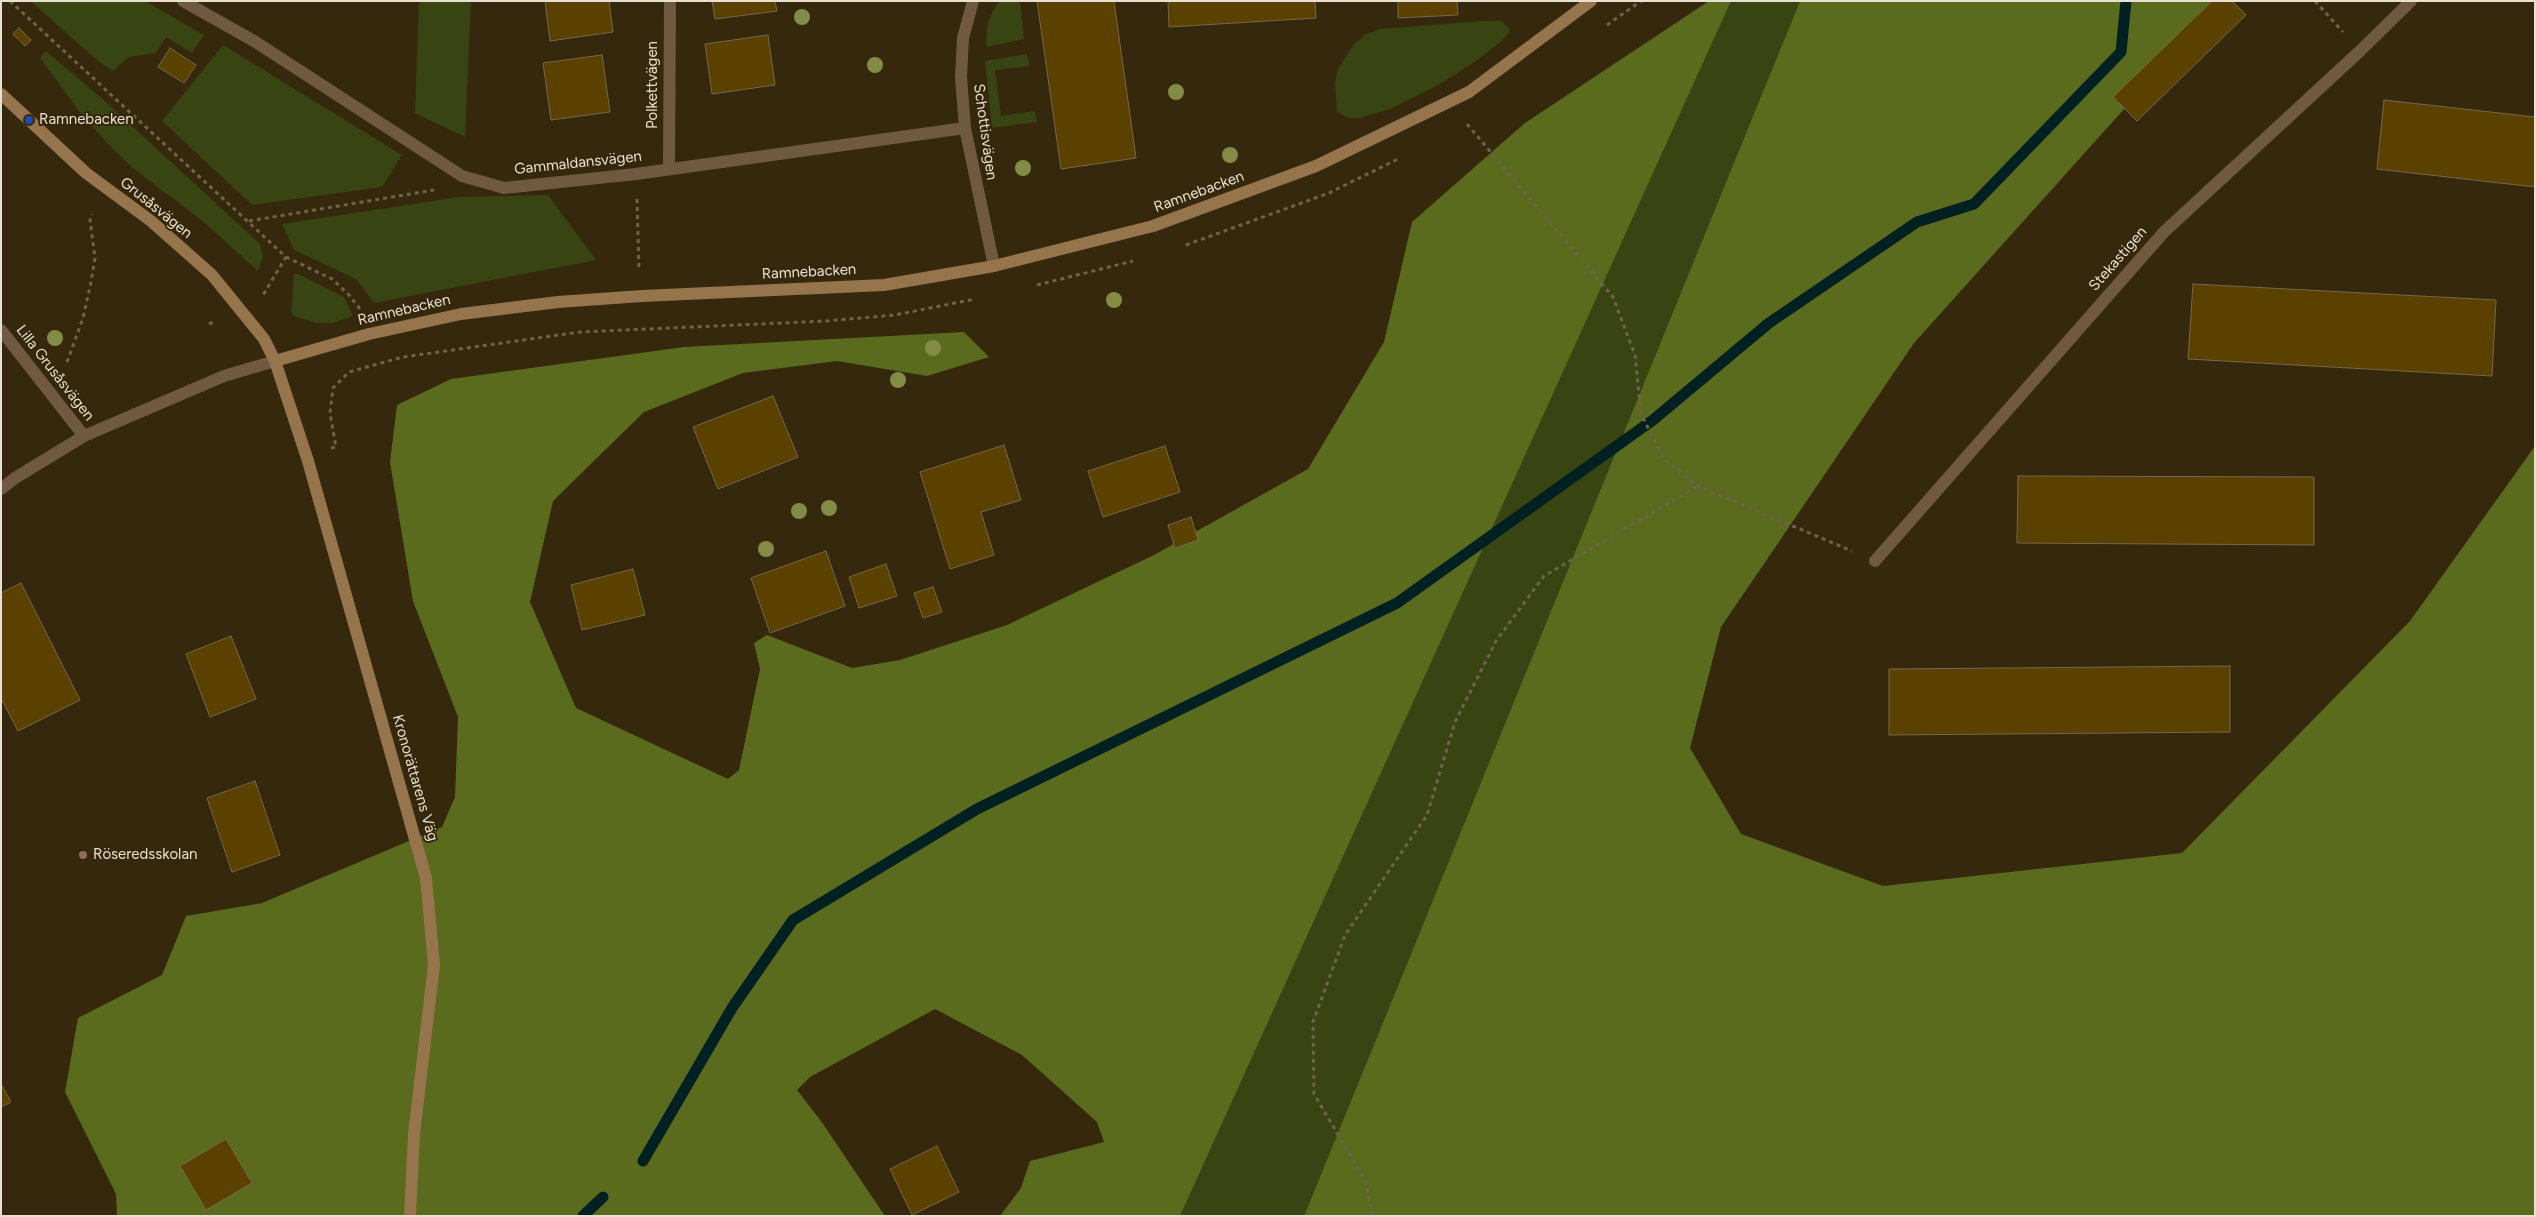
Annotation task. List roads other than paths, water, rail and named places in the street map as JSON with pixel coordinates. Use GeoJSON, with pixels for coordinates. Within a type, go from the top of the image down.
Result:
{"type":"FeatureCollection","features":[{"type":"Feature","properties":{"kind":"street","name":"Polkettvägen"},"geometry":{"type":"LineString","coordinates":[[669,168],[670,1]]}},
{"type":"Feature","properties":{"kind":"street","name":"Schottisvägen"},"geometry":{"type":"LineString","coordinates":[[973,1],[963,48],[961,77],[965,128],[994,266]]}},
{"type":"Feature","properties":{"kind":"street","name":"Ramnebacken"},"geometry":{"type":"LineString","coordinates":[[1,489],[15,478],[84,436],[224,376],[369,334],[461,314],[558,302],[642,296],[884,285],[994,266],[1153,226],[1316,166],[1469,92],[1591,1]]}},
{"type":"Feature","properties":{"kind":"street","name":"Stekastigen"},"geometry":{"type":"LineString","coordinates":[[1875,562],[2164,232],[2360,51],[2411,1]]}},
{"type":"Feature","properties":{"kind":"street","name":"Gammaldansvägen"},"geometry":{"type":"LineString","coordinates":[[188,2],[254,41],[462,176],[504,188],[636,174],[965,128]]}},
{"type":"Feature","properties":{"kind":"street","name":"Grusåsvägen"},"geometry":{"type":"LineString","coordinates":[[1,94],[86,173],[151,221],[212,275],[264,339],[275,361]]}},
{"type":"Feature","properties":{"kind":"street","name":"Lilla Grusåsvägen"},"geometry":{"type":"LineString","coordinates":[[1,330],[84,436]]}},
{"type":"Feature","properties":{"kind":"street","name":"Kronorättarens Väg"},"geometry":{"type":"LineString","coordinates":[[275,361],[308,461],[426,878],[434,965],[414,1134],[410,1216]]}},
{"type":"Feature","properties":{"kind":"waterway"},"geometry":{"type":"LineString","coordinates":[[643,1161],[732,1008],[793,920],[977,809],[1397,603],[1653,420],[1769,323],[1917,222],[1974,204],[2121,52],[2126,1]]}},
{"type":"Feature","properties":{"kind":"waterway"},"geometry":{"type":"LineString","coordinates":[[583,1216],[603,1197]]}},
{"type":"Feature","properties":{"kind":"place","name":"Ramnebacken"},"geometry":{"type":"Point","coordinates":[29,120]}},
{"type":"Feature","properties":{"kind":"place","name":"Röseredsskolan"},"geometry":{"type":"Point","coordinates":[83,855]}}]}
